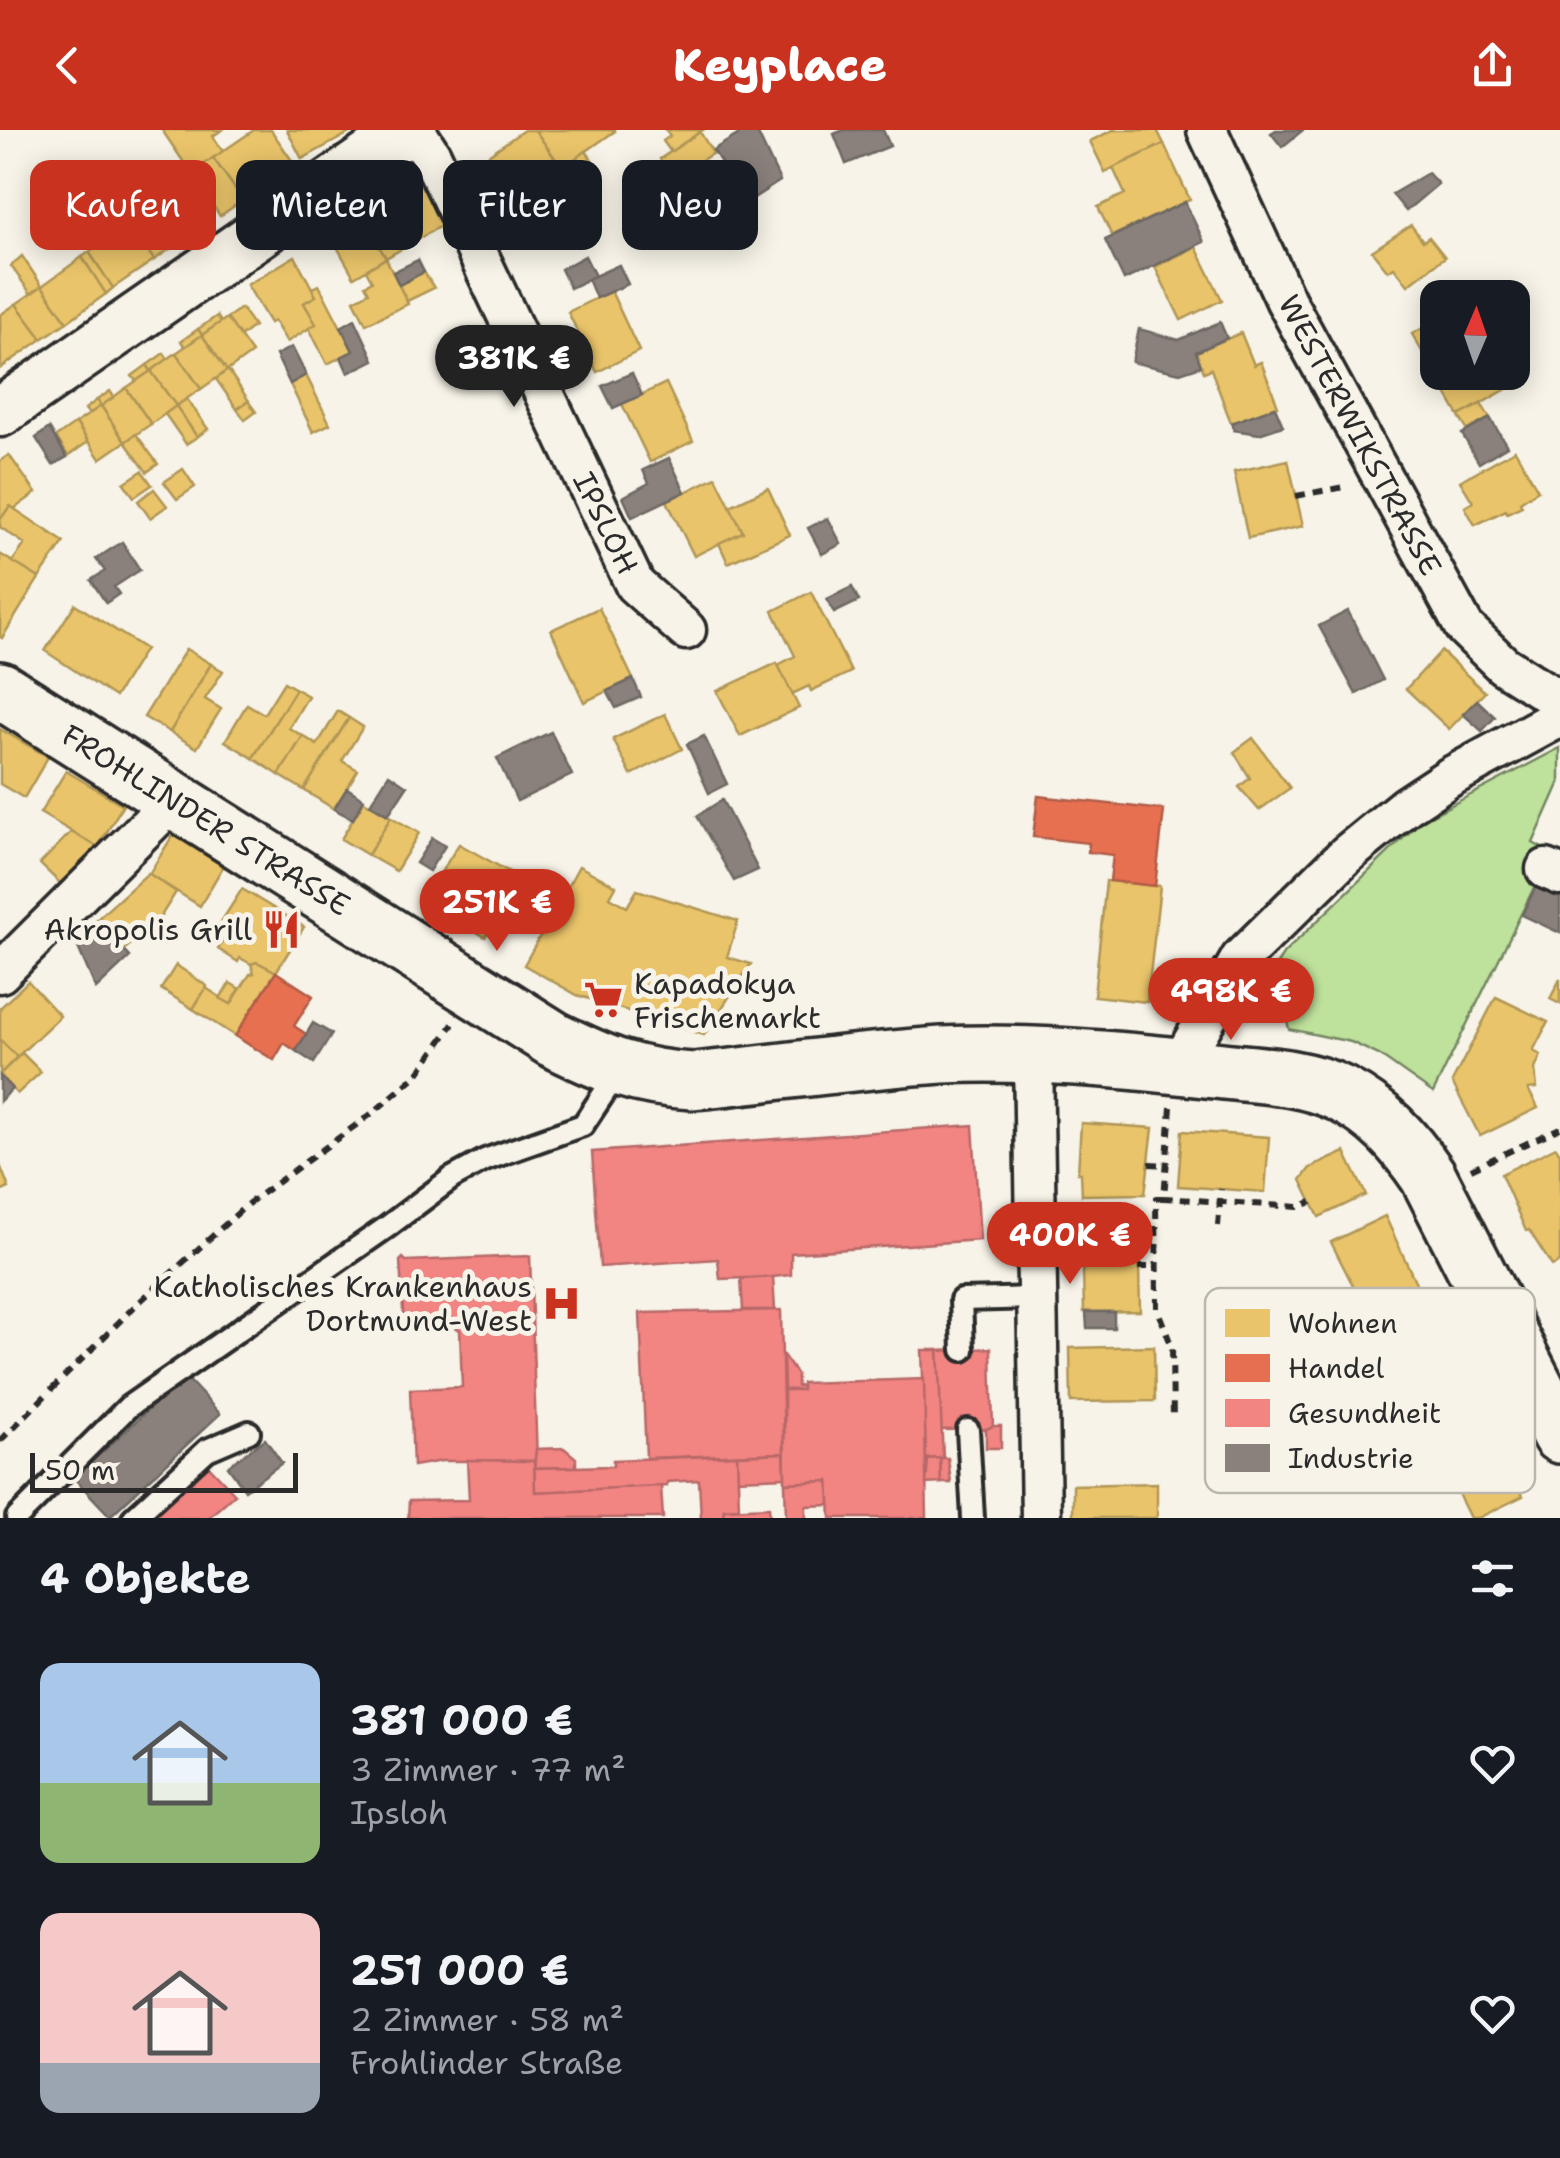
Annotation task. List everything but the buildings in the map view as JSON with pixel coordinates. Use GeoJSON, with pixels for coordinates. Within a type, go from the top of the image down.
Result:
{"type":"FeatureCollection","features":[{"type":"Feature","properties":{"kind":"main road","name":"FROHLINDER STRASSE"},"geometry":{"type":"LineString","coordinates":[[0,690],[552,1039],[619,1070],[653,1079],[692,1081],[941,1056],[1032,1057],[1175,1083],[1292,1079],[1336,1092],[1380,1118],[1405,1143],[1435,1188],[1486,1288]]}},
{"type":"Feature","properties":{"kind":"main road","name":"FROHLINDER STRASSE"},"geometry":{"type":"LineString","coordinates":[[1535,1386],[1560,1435]]}},
{"type":"Feature","properties":{"kind":"street"},"geometry":{"type":"LineString","coordinates":[[0,412],[412,130]]}},
{"type":"Feature","properties":{"kind":"street","name":"IPSLOH"},"geometry":{"type":"LineString","coordinates":[[412,130],[431,155],[635,584],[686,630]]}},
{"type":"Feature","properties":{"kind":"street","name":"WESTERWIKSTRASSE"},"geometry":{"type":"LineString","coordinates":[[1208,130],[1286,301],[1464,626],[1503,666],[1560,701]]}},
{"type":"Feature","properties":{"kind":"street"},"geometry":{"type":"LineString","coordinates":[[1175,1083],[1242,958],[1346,855],[1406,806],[1450,777],[1560,717]]}},
{"type":"Feature","properties":{"kind":"street"},"geometry":{"type":"LineString","coordinates":[[0,973],[173,801]]}},
{"type":"Feature","properties":{"kind":"street"},"geometry":{"type":"LineString","coordinates":[[1032,1057],[1041,1518]]}},
{"type":"Feature","properties":{"kind":"lane"},"geometry":{"type":"LineString","coordinates":[[17,1518],[128,1407],[452,1178],[485,1160],[582,1125],[619,1070]]}},
{"type":"Feature","properties":{"kind":"lane"},"geometry":{"type":"LineString","coordinates":[[962,1350],[960,1300],[1037,1298]]}},
{"type":"Feature","properties":{"kind":"lane"},"geometry":{"type":"LineString","coordinates":[[968,1430],[973,1518]]}},
{"type":"Feature","properties":{"kind":"lane"},"geometry":{"type":"LineString","coordinates":[[134,1518],[207,1450],[249,1432]]}},
{"type":"Feature","properties":{"kind":"path"},"geometry":{"type":"LineString","coordinates":[[1296,496],[1360,484],[1379,474]]}},
{"type":"Feature","properties":{"kind":"path"},"geometry":{"type":"LineString","coordinates":[[0,1441],[137,1304],[249,1203],[414,1078],[460,1012]]}},
{"type":"Feature","properties":{"kind":"path"},"geometry":{"type":"LineString","coordinates":[[1164,1198],[1175,1083]]}},
{"type":"Feature","properties":{"kind":"path"},"geometry":{"type":"LineString","coordinates":[[1435,1188],[1560,1128]]}},
{"type":"Feature","properties":{"kind":"path"},"geometry":{"type":"LineString","coordinates":[[1149,1164],[1166,1165]]}},
{"type":"Feature","properties":{"kind":"path"},"geometry":{"type":"LineString","coordinates":[[1218,1226],[1221,1189]]}},
{"type":"Feature","properties":{"kind":"path"},"geometry":{"type":"LineString","coordinates":[[1173,1422],[1172,1347],[1157,1308],[1156,1198],[1298,1207],[1312,1202]]}},
{"type":"Feature","properties":{"kind":"path"},"geometry":{"type":"LineString","coordinates":[[1138,1267],[1157,1266]]}},
{"type":"Feature","properties":{"kind":"green space"},"geometry":{"type":"Polygon","coordinates":[[[1560,748],[1560,782],[1533,843],[1551,853],[1433,1093],[1379,1055],[1351,1042],[1289,1029],[1274,968],[1284,953],[1421,821],[1560,748]]]}},
{"type":"Feature","properties":{"kind":"place","name":"Akropolis Grill"},"geometry":{"type":"Point","coordinates":[282,929]}},
{"type":"Feature","properties":{"kind":"place","name":"Kapadokya Frischemarkt"},"geometry":{"type":"Point","coordinates":[604,1000]}},
{"type":"Feature","properties":{"kind":"place","name":"Katholisches Krankenhaus Dortmund-West"},"geometry":{"type":"Point","coordinates":[562,1303]}}]}
